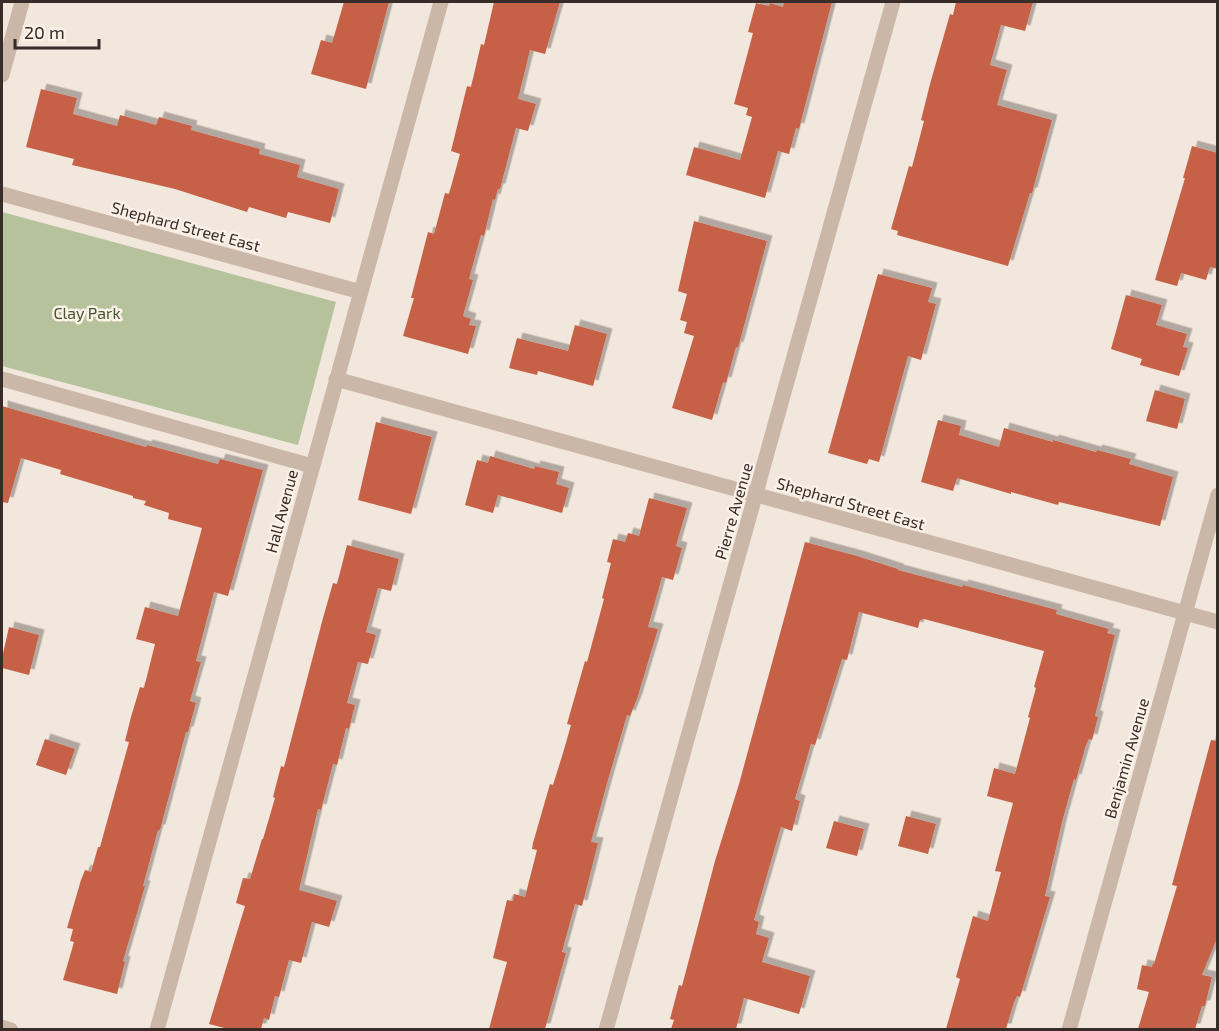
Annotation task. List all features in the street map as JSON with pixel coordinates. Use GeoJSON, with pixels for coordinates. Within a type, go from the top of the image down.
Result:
{"type":"FeatureCollection","features":[{"type":"Feature","properties":{"kind":"street"},"geometry":{"type":"LineString","coordinates":[[2,75],[22,2]]}},
{"type":"Feature","properties":{"kind":"street","name":"Hall Avenue"},"geometry":{"type":"LineString","coordinates":[[157,1029],[441,2]]}},
{"type":"Feature","properties":{"kind":"street","name":"Pierre Avenue"},"geometry":{"type":"LineString","coordinates":[[606,1029],[893,2]]}},
{"type":"Feature","properties":{"kind":"street","name":"Shephard Street East"},"geometry":{"type":"LineString","coordinates":[[2,194],[361,292]]}},
{"type":"Feature","properties":{"kind":"street"},"geometry":{"type":"LineString","coordinates":[[2,379],[312,466]]}},
{"type":"Feature","properties":{"kind":"street","name":"Shephard Street East"},"geometry":{"type":"LineString","coordinates":[[336,379],[1218,622]]}},
{"type":"Feature","properties":{"kind":"street","name":"Benjamin Avenue"},"geometry":{"type":"LineString","coordinates":[[1069,1029],[1218,495]]}},
{"type":"Feature","properties":{"kind":"street"},"geometry":{"type":"LineString","coordinates":[[2,1027],[11,1029]]}},
{"type":"Feature","properties":{"kind":"green space","name":"Clay Park"},"geometry":{"type":"Polygon","coordinates":[[[2,212],[336,302],[298,445],[2,366],[2,212]]]}},
{"type":"Feature","properties":{"kind":"building"},"geometry":{"type":"Polygon","coordinates":[[[344,2],[389,2],[366,89],[311,74],[321,40],[332,43],[344,2]]]}},
{"type":"Feature","properties":{"kind":"building"},"geometry":{"type":"Polygon","coordinates":[[[494,2],[560,2],[545,54],[530,50],[518,99],[536,104],[528,131],[516,128],[500,189],[498,189],[495,200],[493,199],[484,236],[481,235],[469,279],[473,280],[463,316],[471,319],[469,325],[476,326],[468,354],[403,336],[414,298],[411,298],[428,232],[434,234],[445,193],[449,194],[460,154],[451,151],[467,86],[471,87],[494,2]]]}},
{"type":"Feature","properties":{"kind":"building"},"geometry":{"type":"Polygon","coordinates":[[[784,2],[832,2],[799,129],[796,128],[789,154],[778,151],[765,198],[686,175],[694,147],[740,160],[752,117],[746,115],[748,108],[734,104],[753,33],[748,32],[756,3],[769,6],[770,3],[783,7],[784,2]]]}},
{"type":"Feature","properties":{"kind":"building"},"geometry":{"type":"Polygon","coordinates":[[[956,2],[1033,2],[1025,31],[1001,25],[990,65],[1007,70],[997,105],[1052,120],[1032,193],[1030,193],[1008,266],[897,235],[898,231],[891,229],[909,166],[912,167],[924,121],[921,120],[930,84],[950,14],[953,15],[956,2]]]}},
{"type":"Feature","properties":{"kind":"building"},"geometry":{"type":"Polygon","coordinates":[[[41,89],[77,98],[73,114],[117,126],[120,115],[156,125],[159,117],[192,126],[191,130],[260,149],[259,154],[300,165],[297,177],[339,189],[330,223],[288,212],[286,218],[249,207],[247,212],[175,189],[72,165],[74,159],[26,147],[41,89]]]}},
{"type":"Feature","properties":{"kind":"building"},"geometry":{"type":"Polygon","coordinates":[[[1192,146],[1218,153],[1218,269],[1210,267],[1206,280],[1181,273],[1177,286],[1155,280],[1192,146]]]}},
{"type":"Feature","properties":{"kind":"building"},"geometry":{"type":"Polygon","coordinates":[[[694,221],[767,241],[738,348],[736,347],[726,383],[723,382],[712,420],[672,408],[694,336],[684,333],[687,322],[680,320],[687,294],[678,291],[694,221]]]}},
{"type":"Feature","properties":{"kind":"building"},"geometry":{"type":"Polygon","coordinates":[[[878,274],[932,288],[928,302],[936,304],[921,360],[908,356],[879,462],[869,459],[867,464],[828,453],[878,274]]]}},
{"type":"Feature","properties":{"kind":"building"},"geometry":{"type":"Polygon","coordinates":[[[1126,295],[1162,305],[1156,325],[1187,334],[1183,347],[1188,348],[1179,376],[1140,365],[1142,359],[1111,349],[1126,295]]]}},
{"type":"Feature","properties":{"kind":"building"},"geometry":{"type":"Polygon","coordinates":[[[575,325],[607,334],[593,386],[538,371],[537,375],[509,368],[517,338],[568,351],[575,325]]]}},
{"type":"Feature","properties":{"kind":"building"},"geometry":{"type":"Polygon","coordinates":[[[1155,390],[1185,399],[1177,429],[1146,421],[1155,390]]]}},
{"type":"Feature","properties":{"kind":"building"},"geometry":{"type":"Polygon","coordinates":[[[2,406],[146,447],[147,445],[218,464],[220,459],[263,470],[228,596],[214,592],[196,661],[201,662],[190,701],[196,703],[160,830],[158,830],[143,886],[145,886],[123,961],[125,962],[117,994],[63,980],[74,942],[70,941],[73,929],[67,928],[85,870],[91,872],[98,847],[100,847],[129,742],[125,741],[131,717],[140,687],[144,688],[155,644],[136,639],[145,607],[178,616],[202,528],[168,519],[169,513],[144,505],[146,501],[60,474],[61,470],[21,458],[8,503],[2,502],[2,406]]]}},
{"type":"Feature","properties":{"kind":"building"},"geometry":{"type":"Polygon","coordinates":[[[938,420],[961,426],[959,435],[999,447],[1004,428],[1053,442],[1053,440],[1131,459],[1129,464],[1173,477],[1160,526],[1059,502],[1058,505],[1011,492],[1011,494],[957,478],[953,491],[921,482],[938,420]]]}},
{"type":"Feature","properties":{"kind":"building"},"geometry":{"type":"Polygon","coordinates":[[[376,422],[432,437],[411,514],[358,500],[376,422]]]}},
{"type":"Feature","properties":{"kind":"building"},"geometry":{"type":"Polygon","coordinates":[[[490,456],[534,469],[535,466],[559,472],[556,484],[569,488],[562,513],[498,495],[493,513],[465,505],[477,460],[488,463],[490,456]]]}},
{"type":"Feature","properties":{"kind":"building"},"geometry":{"type":"Polygon","coordinates":[[[649,498],[687,508],[676,546],[682,548],[673,580],[662,577],[648,627],[658,629],[637,699],[630,716],[627,715],[608,780],[591,842],[598,843],[590,875],[582,906],[575,904],[562,952],[566,953],[545,1029],[489,1029],[507,962],[493,958],[507,900],[513,901],[514,894],[525,897],[537,850],[532,849],[533,843],[550,784],[553,785],[563,753],[571,725],[567,724],[604,599],[602,598],[611,563],[607,562],[613,539],[625,542],[628,533],[639,536],[649,498]]]}},
{"type":"Feature","properties":{"kind":"building"},"geometry":{"type":"Polygon","coordinates":[[[805,542],[898,570],[1057,610],[1056,614],[1109,629],[1107,633],[1115,635],[1095,716],[1098,717],[1092,740],[1089,739],[1086,745],[1062,822],[1045,896],[1050,897],[1020,997],[1017,996],[1014,1002],[1006,1029],[946,1029],[960,979],[956,977],[973,916],[988,921],[1001,872],[995,871],[1013,803],[987,796],[994,768],[1015,774],[1044,651],[924,619],[920,620],[918,628],[859,612],[847,660],[842,659],[815,745],[811,744],[795,799],[800,801],[792,831],[781,827],[754,920],[759,922],[756,934],[769,938],[762,962],[810,976],[799,1014],[744,998],[736,1029],[671,1029],[674,1020],[670,1019],[679,985],[682,986],[805,542]]]}},
{"type":"Feature","properties":{"kind":"building"},"geometry":{"type":"Polygon","coordinates":[[[347,545],[399,559],[391,591],[378,588],[366,632],[376,635],[368,664],[358,662],[347,703],[355,705],[349,729],[346,728],[337,765],[333,764],[321,810],[318,809],[299,890],[337,901],[329,927],[312,922],[301,963],[289,960],[279,997],[275,996],[269,1020],[264,1018],[261,1029],[228,1029],[209,1024],[245,906],[236,903],[243,878],[250,879],[263,839],[275,798],[273,797],[281,766],[284,767],[333,583],[337,584],[347,545]]]}},
{"type":"Feature","properties":{"kind":"building"},"geometry":{"type":"Polygon","coordinates":[[[9,627],[39,635],[29,675],[2,668],[9,627]]]}},
{"type":"Feature","properties":{"kind":"building"},"geometry":{"type":"Polygon","coordinates":[[[45,739],[75,749],[66,775],[36,765],[45,739]]]}},
{"type":"Feature","properties":{"kind":"building"},"geometry":{"type":"Polygon","coordinates":[[[1211,740],[1218,741],[1218,936],[1202,975],[1212,977],[1205,1006],[1202,1006],[1195,1029],[1138,1029],[1149,992],[1137,989],[1142,965],[1152,967],[1154,964],[1177,886],[1172,885],[1211,740]]]}},
{"type":"Feature","properties":{"kind":"building"},"geometry":{"type":"Polygon","coordinates":[[[906,816],[936,824],[928,854],[898,846],[906,816]]]}},
{"type":"Feature","properties":{"kind":"building"},"geometry":{"type":"Polygon","coordinates":[[[834,821],[864,829],[857,856],[826,848],[834,821]]]}}]}
